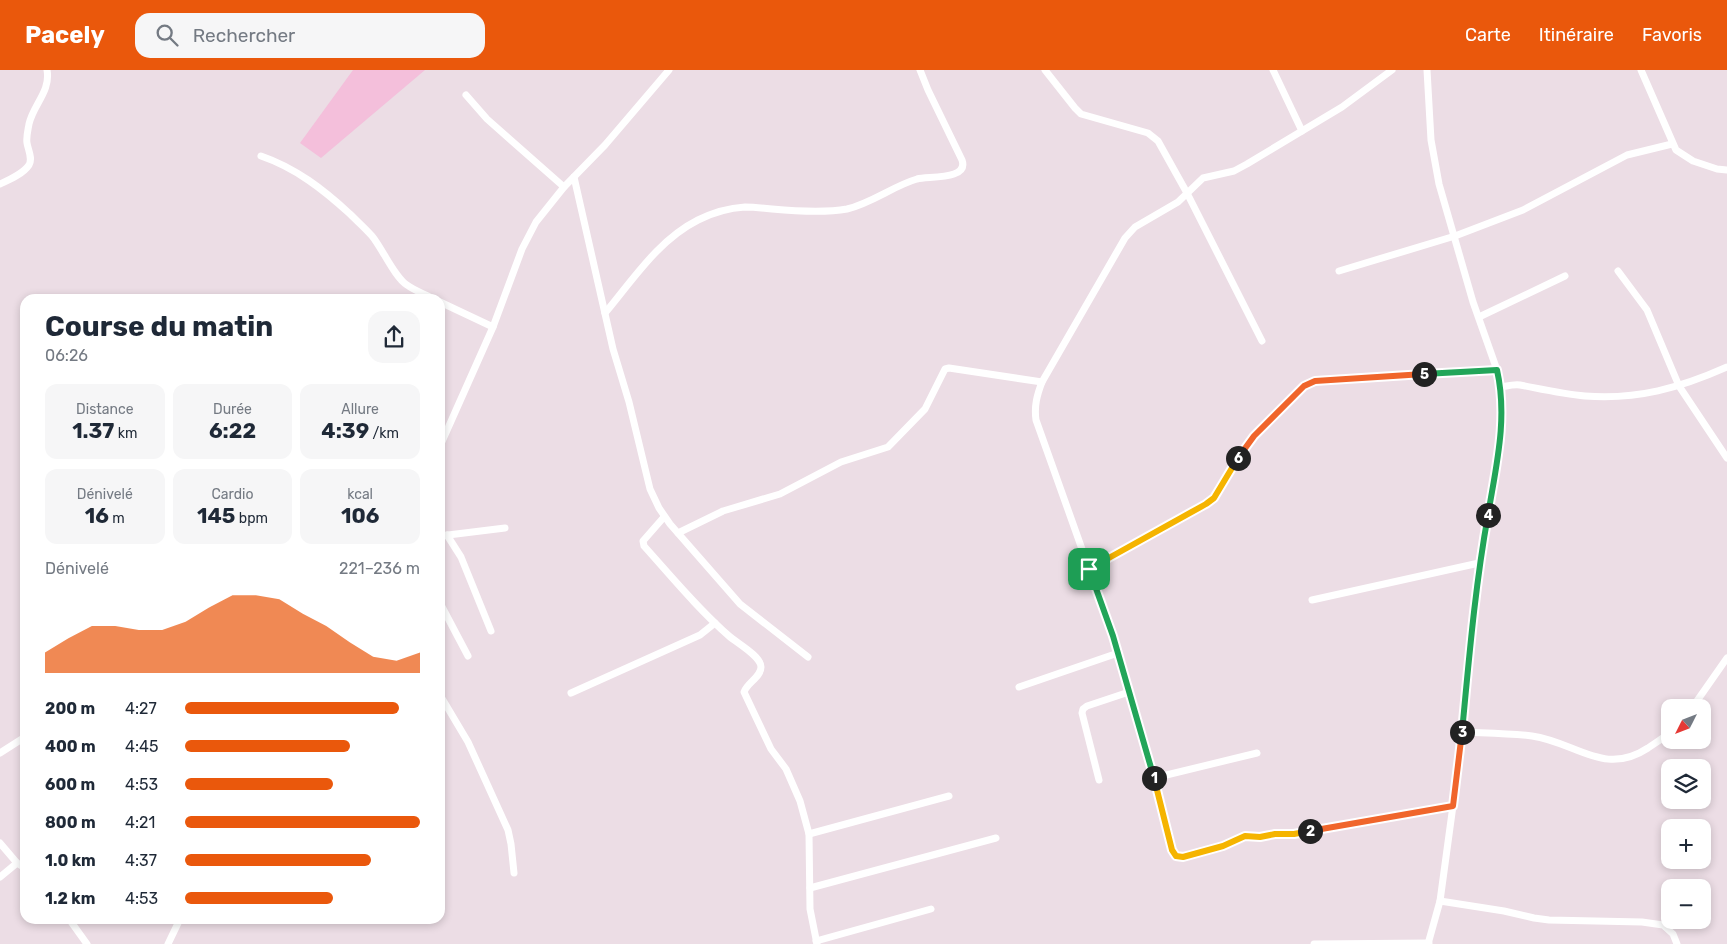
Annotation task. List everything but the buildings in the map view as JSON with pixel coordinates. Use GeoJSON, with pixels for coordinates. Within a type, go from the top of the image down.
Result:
{"type":"FeatureCollection","features":[{"type":"Feature","properties":{"kind":"street"},"geometry":{"type":"LineString","coordinates":[[0,184],[24,170],[30,163],[27,144],[28,129],[32,115],[43,96],[48,79],[47,70]]}},
{"type":"Feature","properties":{"kind":"street"},"geometry":{"type":"LineString","coordinates":[[445,435],[493,327],[522,249],[536,222],[564,187],[605,145],[669,70]]}},
{"type":"Feature","properties":{"kind":"street"},"geometry":{"type":"LineString","coordinates":[[604,314],[658,250],[677,232],[713,213],[744,207],[831,210],[848,208],[866,203],[907,182],[920,178],[953,175],[962,170],[964,165],[962,160],[920,70]]}},
{"type":"Feature","properties":{"kind":"street"},"geometry":{"type":"LineString","coordinates":[[1045,70],[1074,108],[1081,114],[1148,133],[1158,141],[1187,193],[1262,341]]}},
{"type":"Feature","properties":{"kind":"street"},"geometry":{"type":"LineString","coordinates":[[1273,70],[1302,131]]}},
{"type":"Feature","properties":{"kind":"street"},"geometry":{"type":"LineString","coordinates":[[1392,70],[1342,107],[1234,171],[1203,178],[1173,205],[1135,227],[1125,238],[1042,382],[1034,409],[1036,420],[1118,653],[1154,778],[1172,850],[1176,856],[1183,857],[1223,846],[1245,836],[1260,837],[1275,834],[1294,834],[1453,806]]}},
{"type":"Feature","properties":{"kind":"street"},"geometry":{"type":"LineString","coordinates":[[1314,944],[1428,944],[1440,901],[1462,732],[1479,563],[1501,440],[1501,387],[1440,184],[1431,140],[1427,70]]}},
{"type":"Feature","properties":{"kind":"street"},"geometry":{"type":"LineString","coordinates":[[1640,70],[1666,126],[1672,144],[1682,156],[1717,169],[1727,170]]}},
{"type":"Feature","properties":{"kind":"street"},"geometry":{"type":"LineString","coordinates":[[466,95],[487,119],[564,187]]}},
{"type":"Feature","properties":{"kind":"street"},"geometry":{"type":"LineString","coordinates":[[1339,271],[1455,236],[1523,210],[1627,156],[1672,144]]}},
{"type":"Feature","properties":{"kind":"street"},"geometry":{"type":"LineString","coordinates":[[261,156],[273,160],[307,178],[334,199],[371,234],[385,253],[400,280],[424,294]]}},
{"type":"Feature","properties":{"kind":"street"},"geometry":{"type":"LineString","coordinates":[[574,177],[604,314],[629,402],[650,489],[664,517],[740,604],[808,657]]}},
{"type":"Feature","properties":{"kind":"street"},"geometry":{"type":"LineString","coordinates":[[1618,271],[1647,310],[1679,386],[1727,458]]}},
{"type":"Feature","properties":{"kind":"street"},"geometry":{"type":"LineString","coordinates":[[1479,317],[1565,276]]}},
{"type":"Feature","properties":{"kind":"street"},"geometry":{"type":"LineString","coordinates":[[445,304],[493,327]]}},
{"type":"Feature","properties":{"kind":"street"},"geometry":{"type":"LineString","coordinates":[[1501,387],[1518,385],[1584,396],[1639,395],[1679,386],[1727,367]]}},
{"type":"Feature","properties":{"kind":"street"},"geometry":{"type":"LineString","coordinates":[[678,533],[723,511],[780,494],[841,462],[888,446],[924,409],[945,369],[949,368],[1042,382]]}},
{"type":"Feature","properties":{"kind":"street"},"geometry":{"type":"LineString","coordinates":[[1089,569],[1214,498],[1226,476],[1254,436],[1304,386],[1315,381],[1497,370]]}},
{"type":"Feature","properties":{"kind":"street"},"geometry":{"type":"LineString","coordinates":[[664,517],[645,536],[644,546],[715,623],[758,658],[761,666],[760,672],[746,686],[744,692],[771,749],[786,769],[800,801],[809,834],[810,909],[816,942],[932,909]]}},
{"type":"Feature","properties":{"kind":"street"},"geometry":{"type":"LineString","coordinates":[[445,535],[505,528]]}},
{"type":"Feature","properties":{"kind":"street"},"geometry":{"type":"LineString","coordinates":[[445,536],[461,557],[491,631]]}},
{"type":"Feature","properties":{"kind":"street"},"geometry":{"type":"LineString","coordinates":[[1312,600],[1479,563]]}},
{"type":"Feature","properties":{"kind":"street"},"geometry":{"type":"LineString","coordinates":[[445,612],[468,656]]}},
{"type":"Feature","properties":{"kind":"street"},"geometry":{"type":"LineString","coordinates":[[571,693],[700,635],[715,623]]}},
{"type":"Feature","properties":{"kind":"street"},"geometry":{"type":"LineString","coordinates":[[1019,687],[1118,653]]}},
{"type":"Feature","properties":{"kind":"street"},"geometry":{"type":"LineString","coordinates":[[1698,699],[1727,658]]}},
{"type":"Feature","properties":{"kind":"street"},"geometry":{"type":"LineString","coordinates":[[1099,780],[1082,713],[1083,709],[1086,706],[1129,692]]}},
{"type":"Feature","properties":{"kind":"street"},"geometry":{"type":"LineString","coordinates":[[445,703],[468,742],[508,830],[512,844],[514,873]]}},
{"type":"Feature","properties":{"kind":"street"},"geometry":{"type":"LineString","coordinates":[[1462,732],[1532,736],[1560,743],[1603,759],[1621,760],[1640,753],[1661,738]]}},
{"type":"Feature","properties":{"kind":"street"},"geometry":{"type":"LineString","coordinates":[[0,753],[20,740]]}},
{"type":"Feature","properties":{"kind":"street"},"geometry":{"type":"LineString","coordinates":[[1154,778],[1257,753]]}},
{"type":"Feature","properties":{"kind":"street"},"geometry":{"type":"LineString","coordinates":[[809,834],[949,796]]}},
{"type":"Feature","properties":{"kind":"street"},"geometry":{"type":"LineString","coordinates":[[810,888],[996,838]]}},
{"type":"Feature","properties":{"kind":"street"},"geometry":{"type":"LineString","coordinates":[[0,843],[20,865]]}},
{"type":"Feature","properties":{"kind":"street"},"geometry":{"type":"LineString","coordinates":[[0,877],[17,863]]}},
{"type":"Feature","properties":{"kind":"street"},"geometry":{"type":"LineString","coordinates":[[1440,901],[1549,920],[1642,922],[1663,925],[1673,934],[1677,944]]}},
{"type":"Feature","properties":{"kind":"street"},"geometry":{"type":"LineString","coordinates":[[73,924],[87,944]]}},
{"type":"Feature","properties":{"kind":"street"},"geometry":{"type":"LineString","coordinates":[[168,944],[178,924]]}},
{"type":"Feature","properties":{"kind":"shaded area"},"geometry":{"type":"Polygon","coordinates":[[[353,70],[425,70],[321,158],[300,143],[353,70]]]}},
{"type":"Feature","properties":{"kind":"route"},"geometry":{"type":"LineString","coordinates":[[1497,370],[1501,387],[1501,440],[1479,563],[1453,806],[1294,834],[1275,834],[1260,837],[1245,836],[1223,846],[1183,857],[1176,856],[1172,850],[1154,778],[1113,636],[1089,569],[1214,498],[1226,476],[1254,436],[1304,386],[1315,381],[1497,370]]}}]}
